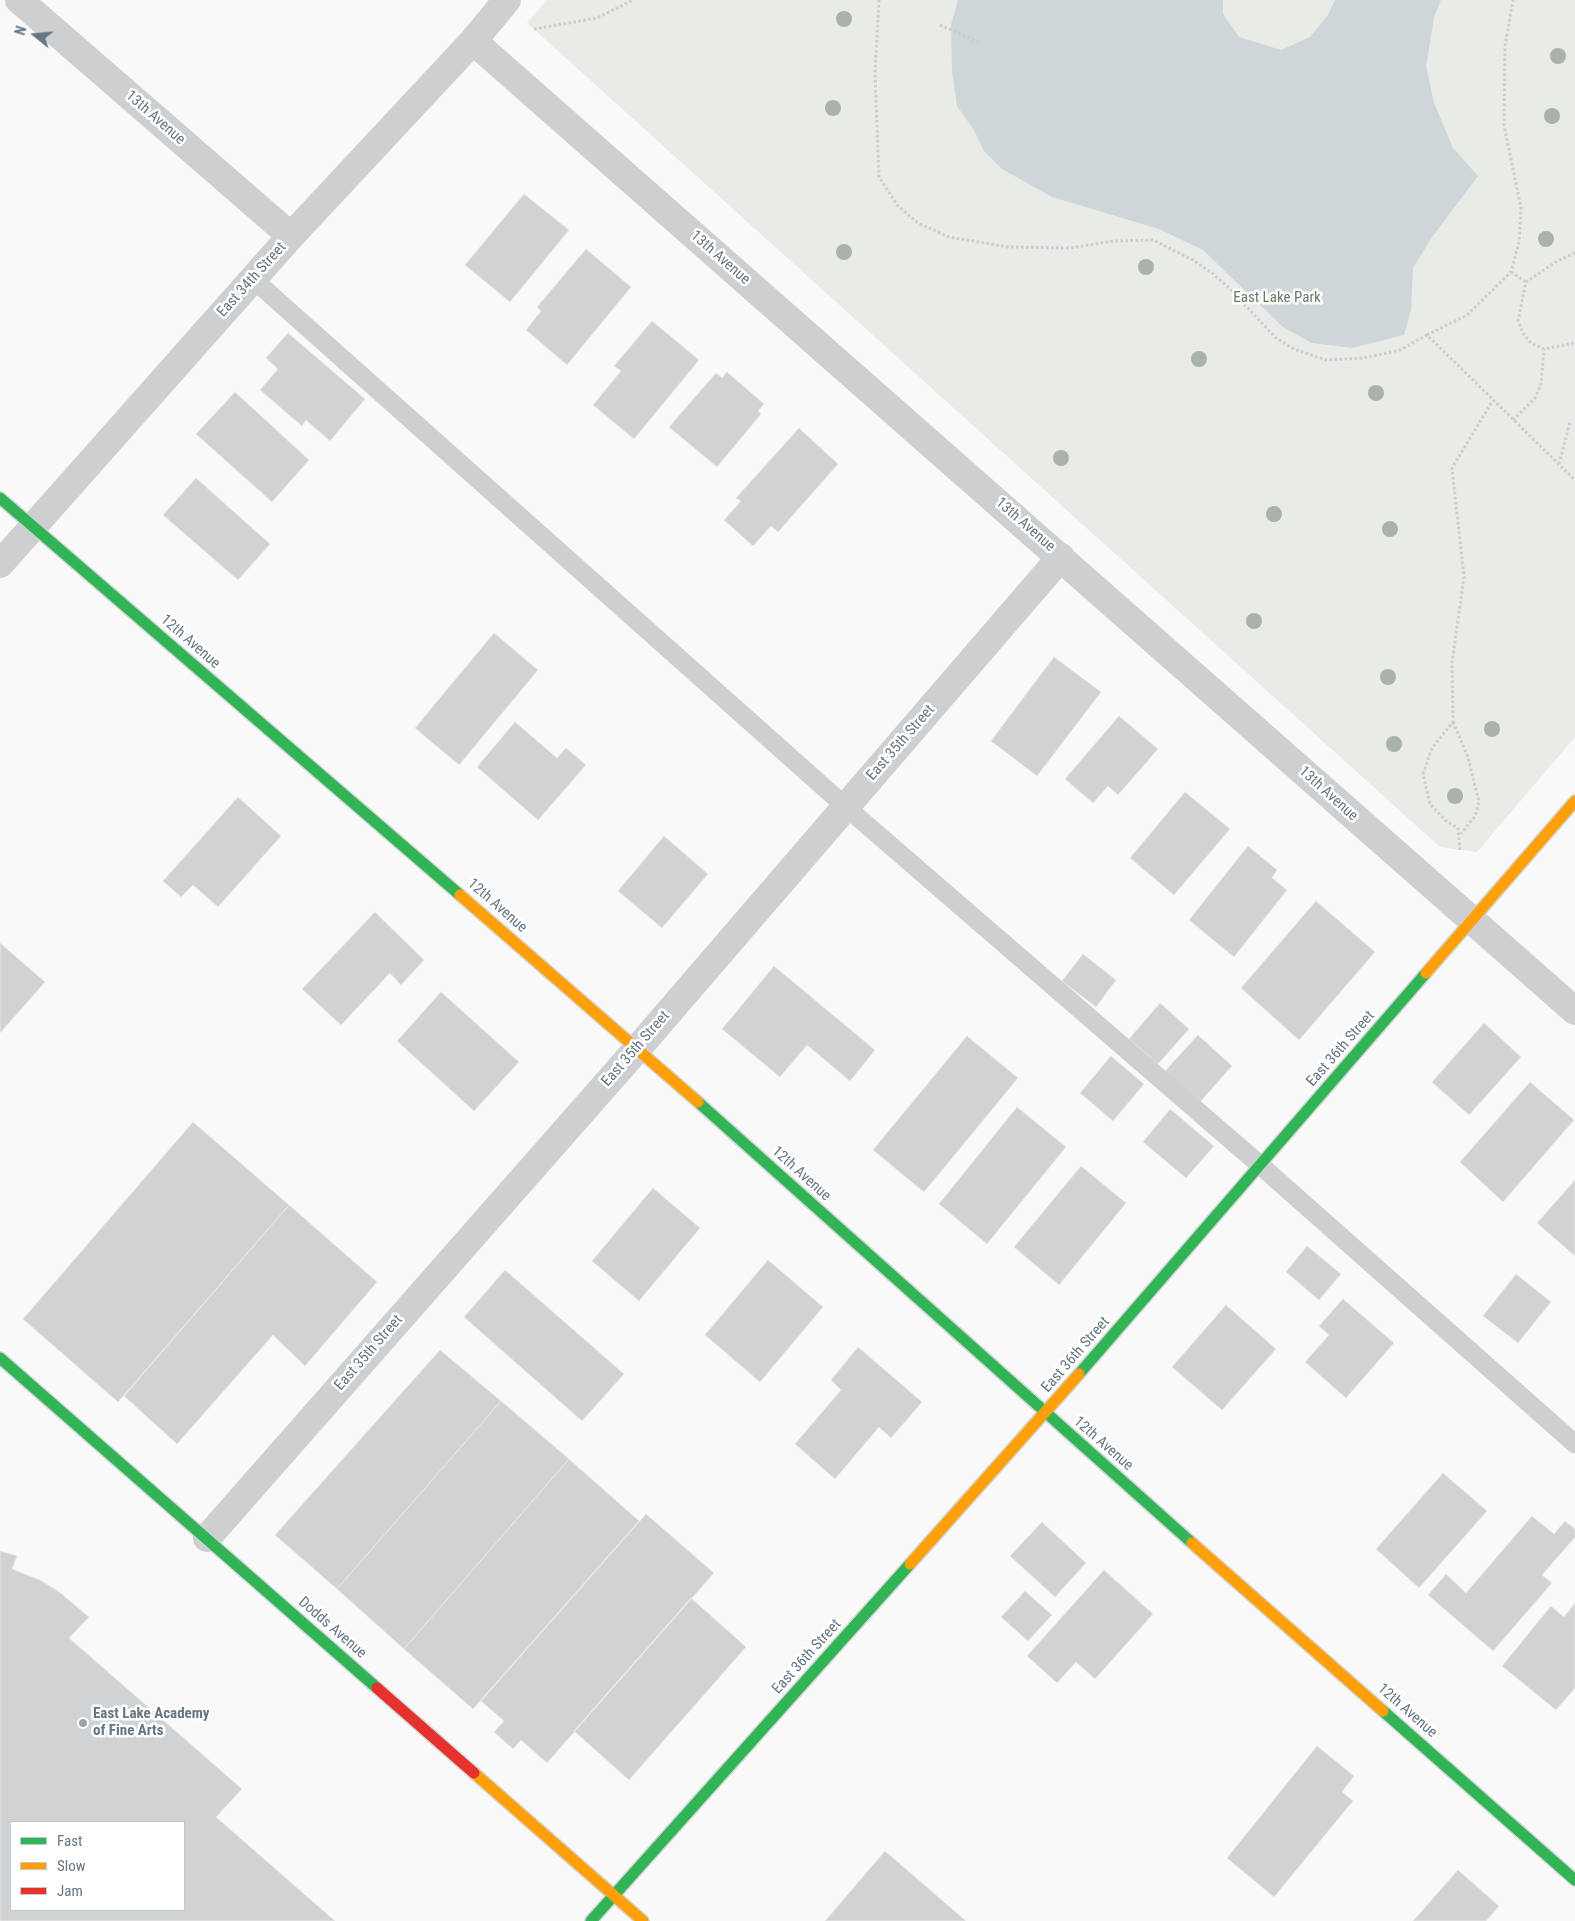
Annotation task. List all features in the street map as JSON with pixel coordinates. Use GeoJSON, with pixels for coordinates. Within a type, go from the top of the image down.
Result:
{"type":"FeatureCollection","features":[{"type":"Feature","properties":{"kind":"street","name":"13th Avenue"},"geometry":{"type":"LineString","coordinates":[[19,0],[291,236]]}},
{"type":"Feature","properties":{"kind":"street","name":"East 34th Street"},"geometry":{"type":"LineString","coordinates":[[0,564],[291,236],[473,41],[508,0]]}},
{"type":"Feature","properties":{"kind":"street","name":"13th Avenue"},"geometry":{"type":"LineString","coordinates":[[473,41],[1575,1011]]}},
{"type":"Feature","properties":{"kind":"street","name":"12th Avenue"},"geometry":{"type":"LineString","coordinates":[[0,498],[638,1048],[1045,1413],[1575,1880]]}},
{"type":"Feature","properties":{"kind":"street","name":"East 35th Street"},"geometry":{"type":"LineString","coordinates":[[207,1538],[638,1048],[1061,557]]}},
{"type":"Feature","properties":{"kind":"street","name":"East 36th Street"},"geometry":{"type":"LineString","coordinates":[[591,1921],[1045,1413],[1575,801]]}},
{"type":"Feature","properties":{"kind":"street","name":"Dodds Avenue"},"geometry":{"type":"LineString","coordinates":[[0,1358],[643,1921]]}},
{"type":"Feature","properties":{"kind":"lane"},"geometry":{"type":"LineString","coordinates":[[253,279],[846,807],[1260,1165],[1575,1444]]}},
{"type":"Feature","properties":{"kind":"path"},"geometry":{"type":"LineString","coordinates":[[534,29],[596,18],[633,0]]}},
{"type":"Feature","properties":{"kind":"path"},"geometry":{"type":"LineString","coordinates":[[879,0],[875,73],[879,177],[898,206],[918,223],[949,237],[1008,247],[1070,248],[1114,241],[1153,240],[1193,260],[1212,273],[1276,337],[1294,349],[1326,360],[1364,358],[1400,350],[1467,315],[1511,272],[1519,242],[1521,208],[1504,124],[1505,46],[1513,0]]}},
{"type":"Feature","properties":{"kind":"path"},"geometry":{"type":"LineString","coordinates":[[940,25],[980,44]]}},
{"type":"Feature","properties":{"kind":"path"},"geometry":{"type":"LineString","coordinates":[[1575,253],[1559,260],[1526,282],[1518,321],[1523,333],[1531,343],[1544,349],[1575,343]]}},
{"type":"Feature","properties":{"kind":"path"},"geometry":{"type":"LineString","coordinates":[[1511,272],[1526,282]]}},
{"type":"Feature","properties":{"kind":"path"},"geometry":{"type":"LineString","coordinates":[[1427,335],[1575,480]]}},
{"type":"Feature","properties":{"kind":"path"},"geometry":{"type":"LineString","coordinates":[[1513,420],[1535,398],[1541,384],[1544,349]]}},
{"type":"Feature","properties":{"kind":"path"},"geometry":{"type":"LineString","coordinates":[[1460,834],[1475,816],[1479,802],[1468,757],[1453,722],[1452,663],[1464,577],[1452,468],[1493,400]]}},
{"type":"Feature","properties":{"kind":"path"},"geometry":{"type":"LineString","coordinates":[[1559,465],[1570,422]]}},
{"type":"Feature","properties":{"kind":"path"},"geometry":{"type":"LineString","coordinates":[[1453,722],[1432,748],[1423,774],[1430,804],[1446,820],[1458,828],[1460,850]]}},
{"type":"Feature","properties":{"kind":"green space","name":"East Lake Park"},"geometry":{"type":"Polygon","coordinates":[[[547,0],[1575,0],[1575,737],[1477,852],[1440,847],[527,23],[547,0]]]}},
{"type":"Feature","properties":{"kind":"shaded area"},"geometry":{"type":"Polygon","coordinates":[[[958,0],[1223,0],[1223,14],[1239,37],[1281,50],[1310,37],[1328,15],[1335,0],[1441,0],[1434,17],[1426,66],[1434,103],[1453,148],[1478,176],[1432,237],[1413,268],[1411,310],[1404,335],[1352,348],[1312,343],[1283,327],[1203,250],[1159,229],[1052,197],[1002,169],[984,151],[974,130],[957,106],[952,71],[951,25],[958,0]]]}},
{"type":"Feature","properties":{"kind":"building"},"geometry":{"type":"Polygon","coordinates":[[[524,194],[569,230],[510,302],[465,265],[524,194]]]}},
{"type":"Feature","properties":{"kind":"building"},"geometry":{"type":"Polygon","coordinates":[[[586,249],[631,287],[567,365],[526,330],[541,311],[537,307],[586,249]]]}},
{"type":"Feature","properties":{"kind":"building"},"geometry":{"type":"Polygon","coordinates":[[[652,321],[699,360],[634,439],[593,405],[621,371],[614,366],[652,321]]]}},
{"type":"Feature","properties":{"kind":"building"},"geometry":{"type":"Polygon","coordinates":[[[288,333],[365,399],[330,441],[306,420],[302,426],[260,390],[278,369],[266,358],[288,333]]]}},
{"type":"Feature","properties":{"kind":"building"},"geometry":{"type":"Polygon","coordinates":[[[727,372],[764,404],[758,411],[761,414],[717,467],[669,427],[716,373],[722,378],[727,372]]]}},
{"type":"Feature","properties":{"kind":"building"},"geometry":{"type":"Polygon","coordinates":[[[235,392],[309,460],[272,502],[196,434],[235,392]]]}},
{"type":"Feature","properties":{"kind":"building"},"geometry":{"type":"Polygon","coordinates":[[[799,428],[838,464],[778,532],[771,526],[753,546],[724,520],[741,501],[736,498],[799,428]]]}},
{"type":"Feature","properties":{"kind":"building"},"geometry":{"type":"Polygon","coordinates":[[[196,478],[270,544],[238,580],[163,515],[196,478]]]}},
{"type":"Feature","properties":{"kind":"building"},"geometry":{"type":"Polygon","coordinates":[[[494,633],[538,670],[459,765],[415,728],[494,633]]]}},
{"type":"Feature","properties":{"kind":"building"},"geometry":{"type":"Polygon","coordinates":[[[1054,657],[1101,692],[1037,776],[991,741],[1054,657]]]}},
{"type":"Feature","properties":{"kind":"building"},"geometry":{"type":"Polygon","coordinates":[[[1119,716],[1158,749],[1118,795],[1108,786],[1093,803],[1065,779],[1119,716]]]}},
{"type":"Feature","properties":{"kind":"building"},"geometry":{"type":"Polygon","coordinates":[[[515,722],[557,758],[566,748],[586,765],[538,820],[477,767],[515,722]]]}},
{"type":"Feature","properties":{"kind":"building"},"geometry":{"type":"Polygon","coordinates":[[[1185,792],[1230,829],[1174,895],[1130,858],[1185,792]]]}},
{"type":"Feature","properties":{"kind":"building"},"geometry":{"type":"Polygon","coordinates":[[[238,797],[281,836],[218,907],[193,885],[181,897],[163,881],[238,797]]]}},
{"type":"Feature","properties":{"kind":"building"},"geometry":{"type":"Polygon","coordinates":[[[664,836],[708,874],[662,928],[618,891],[664,836]]]}},
{"type":"Feature","properties":{"kind":"building"},"geometry":{"type":"Polygon","coordinates":[[[1248,846],[1277,870],[1272,878],[1287,890],[1234,957],[1189,920],[1248,846]]]}},
{"type":"Feature","properties":{"kind":"building"},"geometry":{"type":"Polygon","coordinates":[[[1316,901],[1375,952],[1299,1040],[1241,988],[1316,901]]]}},
{"type":"Feature","properties":{"kind":"building"},"geometry":{"type":"Polygon","coordinates":[[[375,912],[424,960],[401,985],[390,973],[341,1025],[302,989],[375,912]]]}},
{"type":"Feature","properties":{"kind":"building"},"geometry":{"type":"Polygon","coordinates":[[[0,943],[45,982],[0,1033],[0,943]]]}},
{"type":"Feature","properties":{"kind":"building"},"geometry":{"type":"Polygon","coordinates":[[[1083,954],[1116,980],[1096,1007],[1062,981],[1083,954]]]}},
{"type":"Feature","properties":{"kind":"building"},"geometry":{"type":"Polygon","coordinates":[[[774,966],[875,1050],[850,1081],[807,1045],[780,1077],[722,1029],[774,966]]]}},
{"type":"Feature","properties":{"kind":"building"},"geometry":{"type":"Polygon","coordinates":[[[441,992],[519,1062],[474,1111],[397,1041],[441,992]]]}},
{"type":"Feature","properties":{"kind":"building"},"geometry":{"type":"Polygon","coordinates":[[[1160,1003],[1189,1029],[1158,1064],[1129,1039],[1160,1003]]]}},
{"type":"Feature","properties":{"kind":"building"},"geometry":{"type":"Polygon","coordinates":[[[1484,1023],[1521,1057],[1469,1115],[1432,1082],[1484,1023]]]}},
{"type":"Feature","properties":{"kind":"building"},"geometry":{"type":"Polygon","coordinates":[[[1198,1035],[1232,1066],[1200,1102],[1165,1071],[1198,1035]]]}},
{"type":"Feature","properties":{"kind":"building"},"geometry":{"type":"Polygon","coordinates":[[[967,1036],[1018,1078],[924,1192],[873,1150],[967,1036]]]}},
{"type":"Feature","properties":{"kind":"building"},"geometry":{"type":"Polygon","coordinates":[[[1111,1056],[1144,1084],[1113,1121],[1080,1093],[1111,1056]]]}},
{"type":"Feature","properties":{"kind":"building"},"geometry":{"type":"Polygon","coordinates":[[[1530,1082],[1574,1120],[1503,1202],[1460,1162],[1530,1082]]]}},
{"type":"Feature","properties":{"kind":"building"},"geometry":{"type":"Polygon","coordinates":[[[1017,1107],[1066,1147],[987,1244],[939,1204],[1017,1107]]]}},
{"type":"Feature","properties":{"kind":"building"},"geometry":{"type":"Polygon","coordinates":[[[1170,1109],[1214,1146],[1186,1178],[1143,1142],[1170,1109]]]}},
{"type":"Feature","properties":{"kind":"building"},"geometry":{"type":"Polygon","coordinates":[[[193,1122],[289,1205],[118,1402],[23,1319],[193,1122]]]}},
{"type":"Feature","properties":{"kind":"building"},"geometry":{"type":"Polygon","coordinates":[[[1081,1166],[1126,1203],[1059,1285],[1014,1247],[1081,1166]]]}},
{"type":"Feature","properties":{"kind":"building"},"geometry":{"type":"Polygon","coordinates":[[[1575,1180],[1575,1256],[1537,1223],[1575,1180]]]}},
{"type":"Feature","properties":{"kind":"building"},"geometry":{"type":"Polygon","coordinates":[[[653,1188],[700,1228],[639,1301],[592,1261],[653,1188]]]}},
{"type":"Feature","properties":{"kind":"building"},"geometry":{"type":"Polygon","coordinates":[[[289,1205],[377,1282],[305,1366],[273,1335],[177,1444],[124,1396],[289,1205]]]}},
{"type":"Feature","properties":{"kind":"building"},"geometry":{"type":"Polygon","coordinates":[[[1307,1246],[1341,1274],[1319,1300],[1286,1272],[1307,1246]]]}},
{"type":"Feature","properties":{"kind":"building"},"geometry":{"type":"Polygon","coordinates":[[[768,1260],[823,1307],[760,1382],[705,1335],[768,1260]]]}},
{"type":"Feature","properties":{"kind":"building"},"geometry":{"type":"Polygon","coordinates":[[[505,1270],[624,1374],[582,1421],[464,1317],[505,1270]]]}},
{"type":"Feature","properties":{"kind":"building"},"geometry":{"type":"Polygon","coordinates":[[[1516,1274],[1551,1302],[1518,1343],[1483,1316],[1516,1274]]]}},
{"type":"Feature","properties":{"kind":"building"},"geometry":{"type":"Polygon","coordinates":[[[1343,1299],[1394,1343],[1346,1398],[1305,1362],[1329,1335],[1319,1326],[1343,1299]]]}},
{"type":"Feature","properties":{"kind":"building"},"geometry":{"type":"Polygon","coordinates":[[[1226,1305],[1276,1349],[1222,1410],[1172,1367],[1226,1305]]]}},
{"type":"Feature","properties":{"kind":"building"},"geometry":{"type":"Polygon","coordinates":[[[858,1347],[922,1402],[891,1438],[879,1427],[835,1479],[795,1444],[841,1390],[831,1380],[858,1347]]]}},
{"type":"Feature","properties":{"kind":"building"},"geometry":{"type":"Polygon","coordinates":[[[440,1350],[501,1401],[337,1589],[275,1535],[440,1350]]]}},
{"type":"Feature","properties":{"kind":"building"},"geometry":{"type":"Polygon","coordinates":[[[501,1401],[569,1459],[404,1649],[337,1589],[501,1401]]]}},
{"type":"Feature","properties":{"kind":"building"},"geometry":{"type":"Polygon","coordinates":[[[569,1459],[639,1521],[473,1709],[404,1649],[569,1459]]]}},
{"type":"Feature","properties":{"kind":"building"},"geometry":{"type":"Polygon","coordinates":[[[1443,1473],[1487,1511],[1419,1588],[1376,1549],[1443,1473]]]}},
{"type":"Feature","properties":{"kind":"building"},"geometry":{"type":"Polygon","coordinates":[[[646,1514],[714,1573],[547,1763],[521,1740],[513,1749],[494,1732],[504,1721],[481,1701],[646,1514]]]}},
{"type":"Feature","properties":{"kind":"building"},"geometry":{"type":"Polygon","coordinates":[[[1532,1516],[1554,1534],[1565,1521],[1575,1529],[1575,1537],[1542,1575],[1552,1583],[1493,1651],[1428,1595],[1446,1574],[1466,1593],[1532,1516]]]}},
{"type":"Feature","properties":{"kind":"building"},"geometry":{"type":"Polygon","coordinates":[[[1042,1522],[1086,1563],[1055,1597],[1010,1556],[1042,1522]]]}},
{"type":"Feature","properties":{"kind":"building","name":"East Lake Academy of Fine Arts"},"geometry":{"type":"Polygon","coordinates":[[[0,1551],[17,1556],[12,1569],[40,1580],[58,1591],[89,1617],[69,1638],[242,1789],[216,1817],[335,1921],[0,1921],[0,1551]]]}},
{"type":"Feature","properties":{"kind":"building"},"geometry":{"type":"Polygon","coordinates":[[[1104,1570],[1153,1614],[1095,1679],[1076,1662],[1057,1683],[1027,1656],[1104,1570]]]}},
{"type":"Feature","properties":{"kind":"building"},"geometry":{"type":"Polygon","coordinates":[[[1025,1591],[1052,1615],[1028,1641],[1001,1617],[1025,1591]]]}},
{"type":"Feature","properties":{"kind":"building"},"geometry":{"type":"Polygon","coordinates":[[[691,1598],[746,1647],[629,1780],[574,1731],[691,1598]]]}},
{"type":"Feature","properties":{"kind":"building"},"geometry":{"type":"Polygon","coordinates":[[[1575,1603],[1575,1688],[1556,1710],[1502,1666],[1551,1606],[1564,1617],[1575,1603]]]}},
{"type":"Feature","properties":{"kind":"building"},"geometry":{"type":"Polygon","coordinates":[[[1317,1746],[1354,1776],[1342,1792],[1353,1801],[1274,1897],[1227,1858],[1317,1746]]]}},
{"type":"Feature","properties":{"kind":"building"},"geometry":{"type":"Polygon","coordinates":[[[885,1851],[966,1921],[825,1921],[885,1851]]]}},
{"type":"Feature","properties":{"kind":"building"},"geometry":{"type":"Polygon","coordinates":[[[1458,1870],[1499,1906],[1486,1921],[1413,1921],[1458,1870]]]}},
{"type":"Feature","properties":{"kind":"traffic: fast"},"geometry":{"type":"LineString","coordinates":[[0,498],[460,895]]}},
{"type":"Feature","properties":{"kind":"traffic: fast"},"geometry":{"type":"LineString","coordinates":[[1079,1374],[1426,973]]}},
{"type":"Feature","properties":{"kind":"traffic: fast"},"geometry":{"type":"LineString","coordinates":[[698,1102],[1192,1543]]}},
{"type":"Feature","properties":{"kind":"traffic: fast"},"geometry":{"type":"LineString","coordinates":[[0,1358],[377,1688]]}},
{"type":"Feature","properties":{"kind":"traffic: fast"},"geometry":{"type":"LineString","coordinates":[[591,1921],[910,1564]]}},
{"type":"Feature","properties":{"kind":"traffic: fast"},"geometry":{"type":"LineString","coordinates":[[1383,1711],[1575,1880]]}},
{"type":"Feature","properties":{"kind":"traffic: slow"},"geometry":{"type":"LineString","coordinates":[[1426,973],[1575,801]]}},
{"type":"Feature","properties":{"kind":"traffic: slow"},"geometry":{"type":"LineString","coordinates":[[460,895],[698,1102]]}},
{"type":"Feature","properties":{"kind":"traffic: slow"},"geometry":{"type":"LineString","coordinates":[[910,1564],[1079,1374]]}},
{"type":"Feature","properties":{"kind":"traffic: slow"},"geometry":{"type":"LineString","coordinates":[[1192,1543],[1383,1711]]}},
{"type":"Feature","properties":{"kind":"traffic: slow"},"geometry":{"type":"LineString","coordinates":[[474,1773],[643,1921]]}},
{"type":"Feature","properties":{"kind":"traffic: jam"},"geometry":{"type":"LineString","coordinates":[[377,1688],[474,1773]]}},
{"type":"Feature","properties":{"kind":"place","name":"East Lake Academy of Fine Arts"},"geometry":{"type":"Point","coordinates":[83,1723]}}]}
